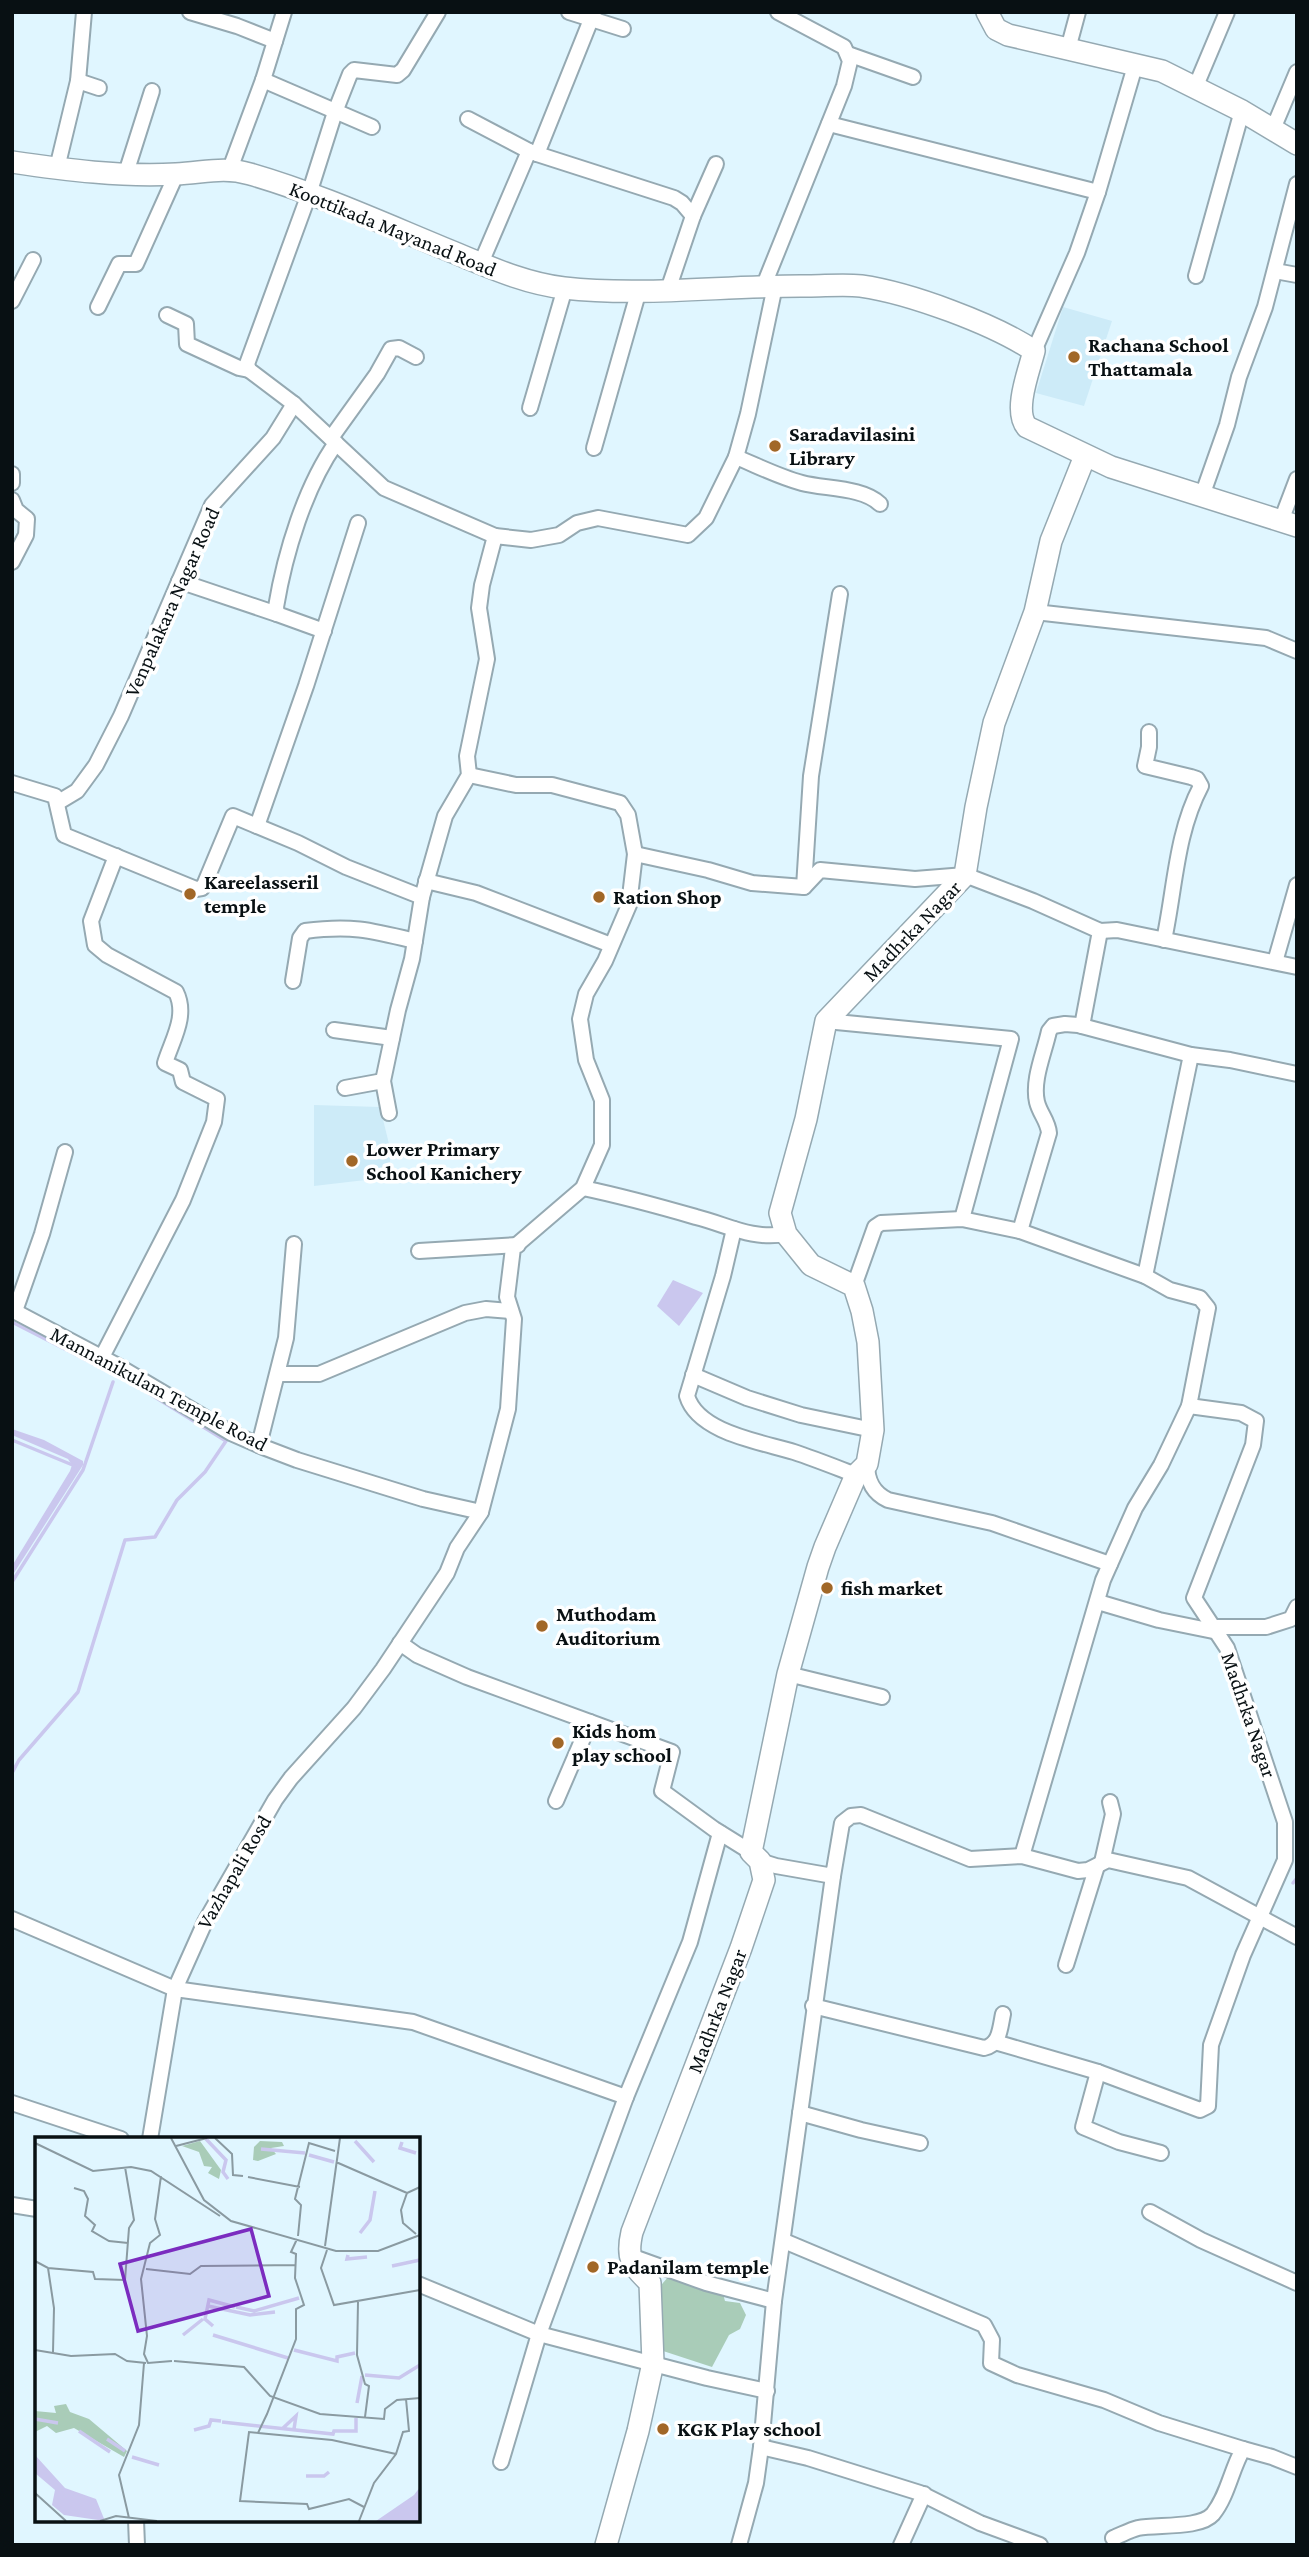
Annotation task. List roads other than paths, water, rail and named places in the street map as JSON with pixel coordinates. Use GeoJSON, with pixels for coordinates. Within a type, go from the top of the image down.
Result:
{"type":"FeatureCollection","features":[{"type":"Feature","properties":{"kind":"street"},"geometry":{"type":"LineString","coordinates":[[57,168],[78,81],[84,12]]}},
{"type":"Feature","properties":{"kind":"street"},"geometry":{"type":"LineString","coordinates":[[190,12],[275,41]]}},
{"type":"Feature","properties":{"kind":"street"},"geometry":{"type":"LineString","coordinates":[[230,169],[285,12]]}},
{"type":"Feature","properties":{"kind":"street"},"geometry":{"type":"LineString","coordinates":[[249,370],[247,364],[350,74],[354,70],[362,69],[397,75],[404,70],[438,12]]}},
{"type":"Feature","properties":{"kind":"street"},"geometry":{"type":"LineString","coordinates":[[569,12],[593,16],[623,29]]}},
{"type":"Feature","properties":{"kind":"street"},"geometry":{"type":"LineString","coordinates":[[167,315],[186,324],[187,344],[249,370],[294,404],[384,488],[495,536],[531,540],[559,535],[577,523],[598,518],[688,535],[706,518],[736,457],[748,414],[770,285],[848,73],[850,61],[844,47],[778,12]]}},
{"type":"Feature","properties":{"kind":"street"},"geometry":{"type":"LineString","coordinates":[[987,12],[996,29],[1001,32],[1162,71],[1242,111],[1297,144]]}},
{"type":"Feature","properties":{"kind":"street"},"geometry":{"type":"LineString","coordinates":[[1068,49],[1078,12]]}},
{"type":"Feature","properties":{"kind":"street"},"geometry":{"type":"LineString","coordinates":[[1195,88],[1227,12]]}},
{"type":"Feature","properties":{"kind":"street"},"geometry":{"type":"LineString","coordinates":[[481,263],[593,16]]}},
{"type":"Feature","properties":{"kind":"street"},"geometry":{"type":"LineString","coordinates":[[848,54],[913,77]]}},
{"type":"Feature","properties":{"kind":"street"},"geometry":{"type":"LineString","coordinates":[[1135,66],[1077,253],[1034,351],[1020,410],[1022,420],[1027,427],[1085,456],[1289,523],[1297,479]]}},
{"type":"Feature","properties":{"kind":"street"},"geometry":{"type":"LineString","coordinates":[[1273,129],[1297,72]]}},
{"type":"Feature","properties":{"kind":"street"},"geometry":{"type":"LineString","coordinates":[[263,80],[372,127]]}},
{"type":"Feature","properties":{"kind":"street"},"geometry":{"type":"LineString","coordinates":[[78,81],[99,88]]}},
{"type":"Feature","properties":{"kind":"street"},"geometry":{"type":"LineString","coordinates":[[126,173],[152,90]]}},
{"type":"Feature","properties":{"kind":"street"},"geometry":{"type":"LineString","coordinates":[[1196,276],[1242,111]]}},
{"type":"Feature","properties":{"kind":"street"},"geometry":{"type":"LineString","coordinates":[[468,119],[533,153],[674,198],[693,216]]}},
{"type":"Feature","properties":{"kind":"street"},"geometry":{"type":"LineString","coordinates":[[829,124],[1098,192]]}},
{"type":"Feature","properties":{"kind":"street","name":"Koottikada Mayanad Road"},"geometry":{"type":"LineString","coordinates":[[12,162],[126,173],[176,174],[230,169],[309,194],[520,280],[565,288],[639,290],[770,285],[861,286],[912,299],[1013,337],[1034,351]]}},
{"type":"Feature","properties":{"kind":"street"},"geometry":{"type":"LineString","coordinates":[[668,290],[693,216],[716,164]]}},
{"type":"Feature","properties":{"kind":"street"},"geometry":{"type":"LineString","coordinates":[[98,307],[119,264],[136,264],[176,174]]}},
{"type":"Feature","properties":{"kind":"street"},"geometry":{"type":"LineString","coordinates":[[1202,496],[1275,271],[1297,184]]}},
{"type":"Feature","properties":{"kind":"street"},"geometry":{"type":"LineString","coordinates":[[12,301],[33,260]]}},
{"type":"Feature","properties":{"kind":"street"},"geometry":{"type":"LineString","coordinates":[[1275,271],[1297,275]]}},
{"type":"Feature","properties":{"kind":"street"},"geometry":{"type":"LineString","coordinates":[[530,408],[565,288]]}},
{"type":"Feature","properties":{"kind":"street"},"geometry":{"type":"LineString","coordinates":[[594,448],[639,290]]}},
{"type":"Feature","properties":{"kind":"street"},"geometry":{"type":"LineString","coordinates":[[277,614],[277,601],[296,527],[321,464],[391,349],[399,348],[416,357]]}},
{"type":"Feature","properties":{"kind":"street","name":"Venpalakara Nagar Road"},"geometry":{"type":"LineString","coordinates":[[57,803],[77,791],[96,765],[121,716],[212,505],[274,438],[294,404]]}},
{"type":"Feature","properties":{"kind":"street","name":"Madhrka Nagar"},"geometry":{"type":"LineString","coordinates":[[826,1021],[965,875],[976,807],[995,723],[1035,612],[1051,541],[1085,456]]}},
{"type":"Feature","properties":{"kind":"street"},"geometry":{"type":"LineString","coordinates":[[736,457],[780,477],[874,498],[880,504]]}},
{"type":"Feature","properties":{"kind":"street"},"geometry":{"type":"LineString","coordinates":[[12,474],[12,483]]}},
{"type":"Feature","properties":{"kind":"street"},"geometry":{"type":"LineString","coordinates":[[12,500],[16,510],[27,519],[26,536],[12,562]]}},
{"type":"Feature","properties":{"kind":"street"},"geometry":{"type":"LineString","coordinates":[[257,826],[358,523]]}},
{"type":"Feature","properties":{"kind":"street"},"geometry":{"type":"LineString","coordinates":[[390,1114],[383,1081],[415,941],[422,897],[445,816],[469,775],[467,756],[487,659],[479,608],[495,536]]}},
{"type":"Feature","properties":{"kind":"street"},"geometry":{"type":"LineString","coordinates":[[178,581],[324,631]]}},
{"type":"Feature","properties":{"kind":"street"},"geometry":{"type":"LineString","coordinates":[[804,887],[811,776],[840,594]]}},
{"type":"Feature","properties":{"kind":"street"},"geometry":{"type":"LineString","coordinates":[[1035,612],[1266,638],[1297,651]]}},
{"type":"Feature","properties":{"kind":"street"},"geometry":{"type":"LineString","coordinates":[[1149,732],[1145,766],[1191,776],[1197,779],[1201,786],[1180,844],[1173,899],[1164,940]]}},
{"type":"Feature","properties":{"kind":"street"},"geometry":{"type":"LineString","coordinates":[[469,775],[516,785],[552,785],[620,803],[628,816],[635,857],[629,905],[606,961],[586,994],[580,1019],[586,1060],[602,1100],[602,1145],[583,1188],[513,1248],[507,1297],[514,1319],[508,1409],[481,1512],[457,1548],[447,1573],[400,1643],[417,1655],[467,1677],[672,1752],[662,1790],[756,1856],[776,1866],[833,1876]]}},
{"type":"Feature","properties":{"kind":"street"},"geometry":{"type":"LineString","coordinates":[[12,783],[55,796],[64,835],[196,889],[202,888],[233,816],[346,867],[422,897]]}},
{"type":"Feature","properties":{"kind":"street"},"geometry":{"type":"LineString","coordinates":[[102,1357],[183,1200],[214,1122],[217,1098],[183,1082],[180,1070],[165,1063],[180,1024],[180,1001],[176,992],[107,955],[95,945],[91,921],[116,856]]}},
{"type":"Feature","properties":{"kind":"street"},"geometry":{"type":"LineString","coordinates":[[635,857],[708,870],[752,883],[804,887]]}},
{"type":"Feature","properties":{"kind":"street"},"geometry":{"type":"LineString","coordinates":[[804,887],[820,870],[915,879],[965,875],[1100,931],[1117,930],[1297,967]]}},
{"type":"Feature","properties":{"kind":"street"},"geometry":{"type":"LineString","coordinates":[[426,881],[476,893],[611,945]]}},
{"type":"Feature","properties":{"kind":"street"},"geometry":{"type":"LineString","coordinates":[[1275,962],[1297,885]]}},
{"type":"Feature","properties":{"kind":"street"},"geometry":{"type":"LineString","coordinates":[[293,981],[300,938],[304,931],[335,927],[363,928],[415,941]]}},
{"type":"Feature","properties":{"kind":"street"},"geometry":{"type":"LineString","coordinates":[[1082,1026],[1100,931]]}},
{"type":"Feature","properties":{"kind":"street"},"geometry":{"type":"LineString","coordinates":[[962,1219],[1011,1039],[826,1021],[806,1119],[780,1213],[786,1234],[811,1265],[854,1286],[874,1227],[881,1223],[962,1219],[1020,1231],[1145,1276],[1170,1290],[1200,1298],[1207,1304],[1208,1312],[1189,1406],[1161,1465],[1135,1508],[1102,1580],[1098,1602],[1022,1856]]}},
{"type":"Feature","properties":{"kind":"street"},"geometry":{"type":"LineString","coordinates":[[1020,1231],[1049,1133],[1047,1121],[1039,1108],[1036,1091],[1049,1031],[1053,1026],[1082,1026],[1191,1055],[1297,1074]]}},
{"type":"Feature","properties":{"kind":"street"},"geometry":{"type":"LineString","coordinates":[[334,1030],[392,1038]]}},
{"type":"Feature","properties":{"kind":"street"},"geometry":{"type":"LineString","coordinates":[[1145,1276],[1191,1055]]}},
{"type":"Feature","properties":{"kind":"street"},"geometry":{"type":"LineString","coordinates":[[345,1088],[383,1081]]}},
{"type":"Feature","properties":{"kind":"street"},"geometry":{"type":"LineString","coordinates":[[14,1311],[42,1234],[65,1152]]}},
{"type":"Feature","properties":{"kind":"street"},"geometry":{"type":"LineString","coordinates":[[583,1188],[700,1218],[761,1237],[786,1234]]}},
{"type":"Feature","properties":{"kind":"street"},"geometry":{"type":"LineString","coordinates":[[734,1229],[723,1276],[687,1396],[689,1403],[709,1423],[735,1435],[861,1470]]}},
{"type":"Feature","properties":{"kind":"street"},"geometry":{"type":"LineString","coordinates":[[259,1445],[286,1338],[294,1244]]}},
{"type":"Feature","properties":{"kind":"street"},"geometry":{"type":"LineString","coordinates":[[419,1251],[517,1245]]}},
{"type":"Feature","properties":{"kind":"street","name":"Madhrka Nagar"},"geometry":{"type":"LineString","coordinates":[[628,2255],[632,2232],[741,1948],[764,1880],[756,1856],[788,1674],[825,1547],[861,1470],[873,1430],[868,1342],[854,1286]]}},
{"type":"Feature","properties":{"kind":"street"},"geometry":{"type":"LineString","coordinates":[[278,1374],[319,1374],[465,1313],[486,1309],[512,1311]]}},
{"type":"Feature","properties":{"kind":"street","name":"Mannanikulam Temple Road"},"geometry":{"type":"LineString","coordinates":[[14,1311],[102,1357],[231,1433],[297,1460],[398,1491],[481,1512]]}},
{"type":"Feature","properties":{"kind":"street"},"geometry":{"type":"LineString","coordinates":[[693,1375],[747,1398],[801,1415],[873,1430]]}},
{"type":"Feature","properties":{"kind":"street","name":"Madhrka Nagar"},"geometry":{"type":"LineString","coordinates":[[1098,2072],[1200,2110],[1208,2106],[1210,2045],[1242,1955],[1285,1860],[1285,1822],[1227,1648],[1194,1598],[1253,1445],[1256,1421],[1241,1413],[1189,1406]]}},
{"type":"Feature","properties":{"kind":"street","name":"Madhrka Nagar"},"geometry":{"type":"LineString","coordinates":[[861,1470],[878,1496],[888,1500],[992,1523],[1110,1564]]}},
{"type":"Feature","properties":{"kind":"street","name":"Madhrka Nagar"},"geometry":{"type":"LineString","coordinates":[[1098,1602],[1159,1620],[1217,1630]]}},
{"type":"Feature","properties":{"kind":"street"},"geometry":{"type":"LineString","coordinates":[[1217,1630],[1266,1628],[1292,1619],[1297,1607]]}},
{"type":"Feature","properties":{"kind":"street","name":"Vazhapali Rosd"},"geometry":{"type":"LineString","coordinates":[[150,2137],[175,1989],[205,1922],[275,1800],[291,1778],[354,1708],[400,1643]]}},
{"type":"Feature","properties":{"kind":"street"},"geometry":{"type":"LineString","coordinates":[[788,1674],[882,1697]]}},
{"type":"Feature","properties":{"kind":"street"},"geometry":{"type":"LineString","coordinates":[[556,1801],[590,1722]]}},
{"type":"Feature","properties":{"kind":"street"},"geometry":{"type":"LineString","coordinates":[[1066,1965],[1113,1814],[1110,1802]]}},
{"type":"Feature","properties":{"kind":"street"},"geometry":{"type":"LineString","coordinates":[[739,2545],[756,2483],[774,2301],[813,2006],[842,1823],[851,1816],[861,1815],[970,1859],[1022,1856],[1078,1871],[1108,1860],[1188,1878],[1297,1937]]}},
{"type":"Feature","properties":{"kind":"street"},"geometry":{"type":"LineString","coordinates":[[501,2462],[539,2334],[626,2097],[691,1942],[720,1833]]}},
{"type":"Feature","properties":{"kind":"street"},"geometry":{"type":"LineString","coordinates":[[12,1919],[175,1989],[413,2022],[626,2097]]}},
{"type":"Feature","properties":{"kind":"street"},"geometry":{"type":"LineString","coordinates":[[813,2006],[984,2048],[995,2042],[1003,2014]]}},
{"type":"Feature","properties":{"kind":"street"},"geometry":{"type":"LineString","coordinates":[[995,2042],[1098,2072],[1083,2127],[1119,2142],[1161,2153]]}},
{"type":"Feature","properties":{"kind":"street"},"geometry":{"type":"LineString","coordinates":[[12,2103],[115,2137]]}},
{"type":"Feature","properties":{"kind":"street"},"geometry":{"type":"LineString","coordinates":[[800,2113],[920,2143]]}},
{"type":"Feature","properties":{"kind":"street"},"geometry":{"type":"LineString","coordinates":[[12,2205],[35,2209]]}},
{"type":"Feature","properties":{"kind":"street"},"geometry":{"type":"LineString","coordinates":[[1150,2212],[1201,2240],[1297,2283]]}},
{"type":"Feature","properties":{"kind":"street"},"geometry":{"type":"LineString","coordinates":[[784,2241],[984,2325],[992,2340],[991,2363],[1017,2375],[1115,2404],[1159,2423],[1297,2467]]}},
{"type":"Feature","properties":{"kind":"street"},"geometry":{"type":"LineString","coordinates":[[628,2255],[706,2283],[774,2301]]}},
{"type":"Feature","properties":{"kind":"street"},"geometry":{"type":"LineString","coordinates":[[606,2545],[638,2431],[653,2363],[650,2283],[637,2270],[628,2255]]}},
{"type":"Feature","properties":{"kind":"street"},"geometry":{"type":"LineString","coordinates":[[420,2285],[539,2334],[767,2391]]}},
{"type":"Feature","properties":{"kind":"street"},"geometry":{"type":"LineString","coordinates":[[761,2447],[808,2458],[924,2494],[981,2523],[1040,2545]]}},
{"type":"Feature","properties":{"kind":"street"},"geometry":{"type":"LineString","coordinates":[[1113,2538],[1138,2528],[1200,2521],[1211,2516],[1227,2492],[1234,2465],[1243,2449]]}},
{"type":"Feature","properties":{"kind":"street"},"geometry":{"type":"LineString","coordinates":[[901,2545],[924,2494]]}},
{"type":"Feature","properties":{"kind":"street"},"geometry":{"type":"LineString","coordinates":[[136,2522],[137,2545]]}},
{"type":"Feature","properties":{"kind":"water"},"geometry":{"type":"Polygon","coordinates":[[[673,1280],[703,1293],[679,1326],[657,1306],[673,1280]]]}},
{"type":"Feature","properties":{"kind":"water"},"geometry":{"type":"Polygon","coordinates":[[[12,1429],[44,1440],[83,1461],[83,1465],[12,1576],[12,1566],[72,1465],[68,1459],[12,1435],[12,1429]]]}},
{"type":"Feature","properties":{"kind":"waterway"},"geometry":{"type":"LineString","coordinates":[[12,1322],[137,1386],[226,1441],[205,1472],[177,1500],[155,1537],[125,1540],[78,1692],[19,1760],[12,1773]]}},
{"type":"Feature","properties":{"kind":"waterway"},"geometry":{"type":"LineString","coordinates":[[12,1582],[83,1470],[113,1382]]}},
{"type":"Feature","properties":{"kind":"waterway"},"geometry":{"type":"LineString","coordinates":[[12,1440],[75,1466]]}},
{"type":"Feature","properties":{"kind":"waterway"},"geometry":{"type":"LineString","coordinates":[[1293,1883],[1297,1878]]}},
{"type":"Feature","properties":{"kind":"place","name":"Rachana School Thattamala"},"geometry":{"type":"Point","coordinates":[1074,357]}},
{"type":"Feature","properties":{"kind":"place","name":"Saradavilasini Library"},"geometry":{"type":"Point","coordinates":[775,446]}},
{"type":"Feature","properties":{"kind":"place","name":"Kareelasseril temple"},"geometry":{"type":"Point","coordinates":[190,894]}},
{"type":"Feature","properties":{"kind":"place","name":"Ration Shop"},"geometry":{"type":"Point","coordinates":[599,897]}},
{"type":"Feature","properties":{"kind":"place","name":"Lower Primary School Kanichery"},"geometry":{"type":"Point","coordinates":[352,1161]}},
{"type":"Feature","properties":{"kind":"place","name":"fish market"},"geometry":{"type":"Point","coordinates":[827,1588]}},
{"type":"Feature","properties":{"kind":"place","name":"Muthodam Auditorium"},"geometry":{"type":"Point","coordinates":[542,1626]}},
{"type":"Feature","properties":{"kind":"place","name":"Kids hom play school"},"geometry":{"type":"Point","coordinates":[558,1743]}},
{"type":"Feature","properties":{"kind":"place","name":"Padanilam temple"},"geometry":{"type":"Point","coordinates":[593,2267]}},
{"type":"Feature","properties":{"kind":"place","name":"KGK Play school"},"geometry":{"type":"Point","coordinates":[663,2429]}}]}
